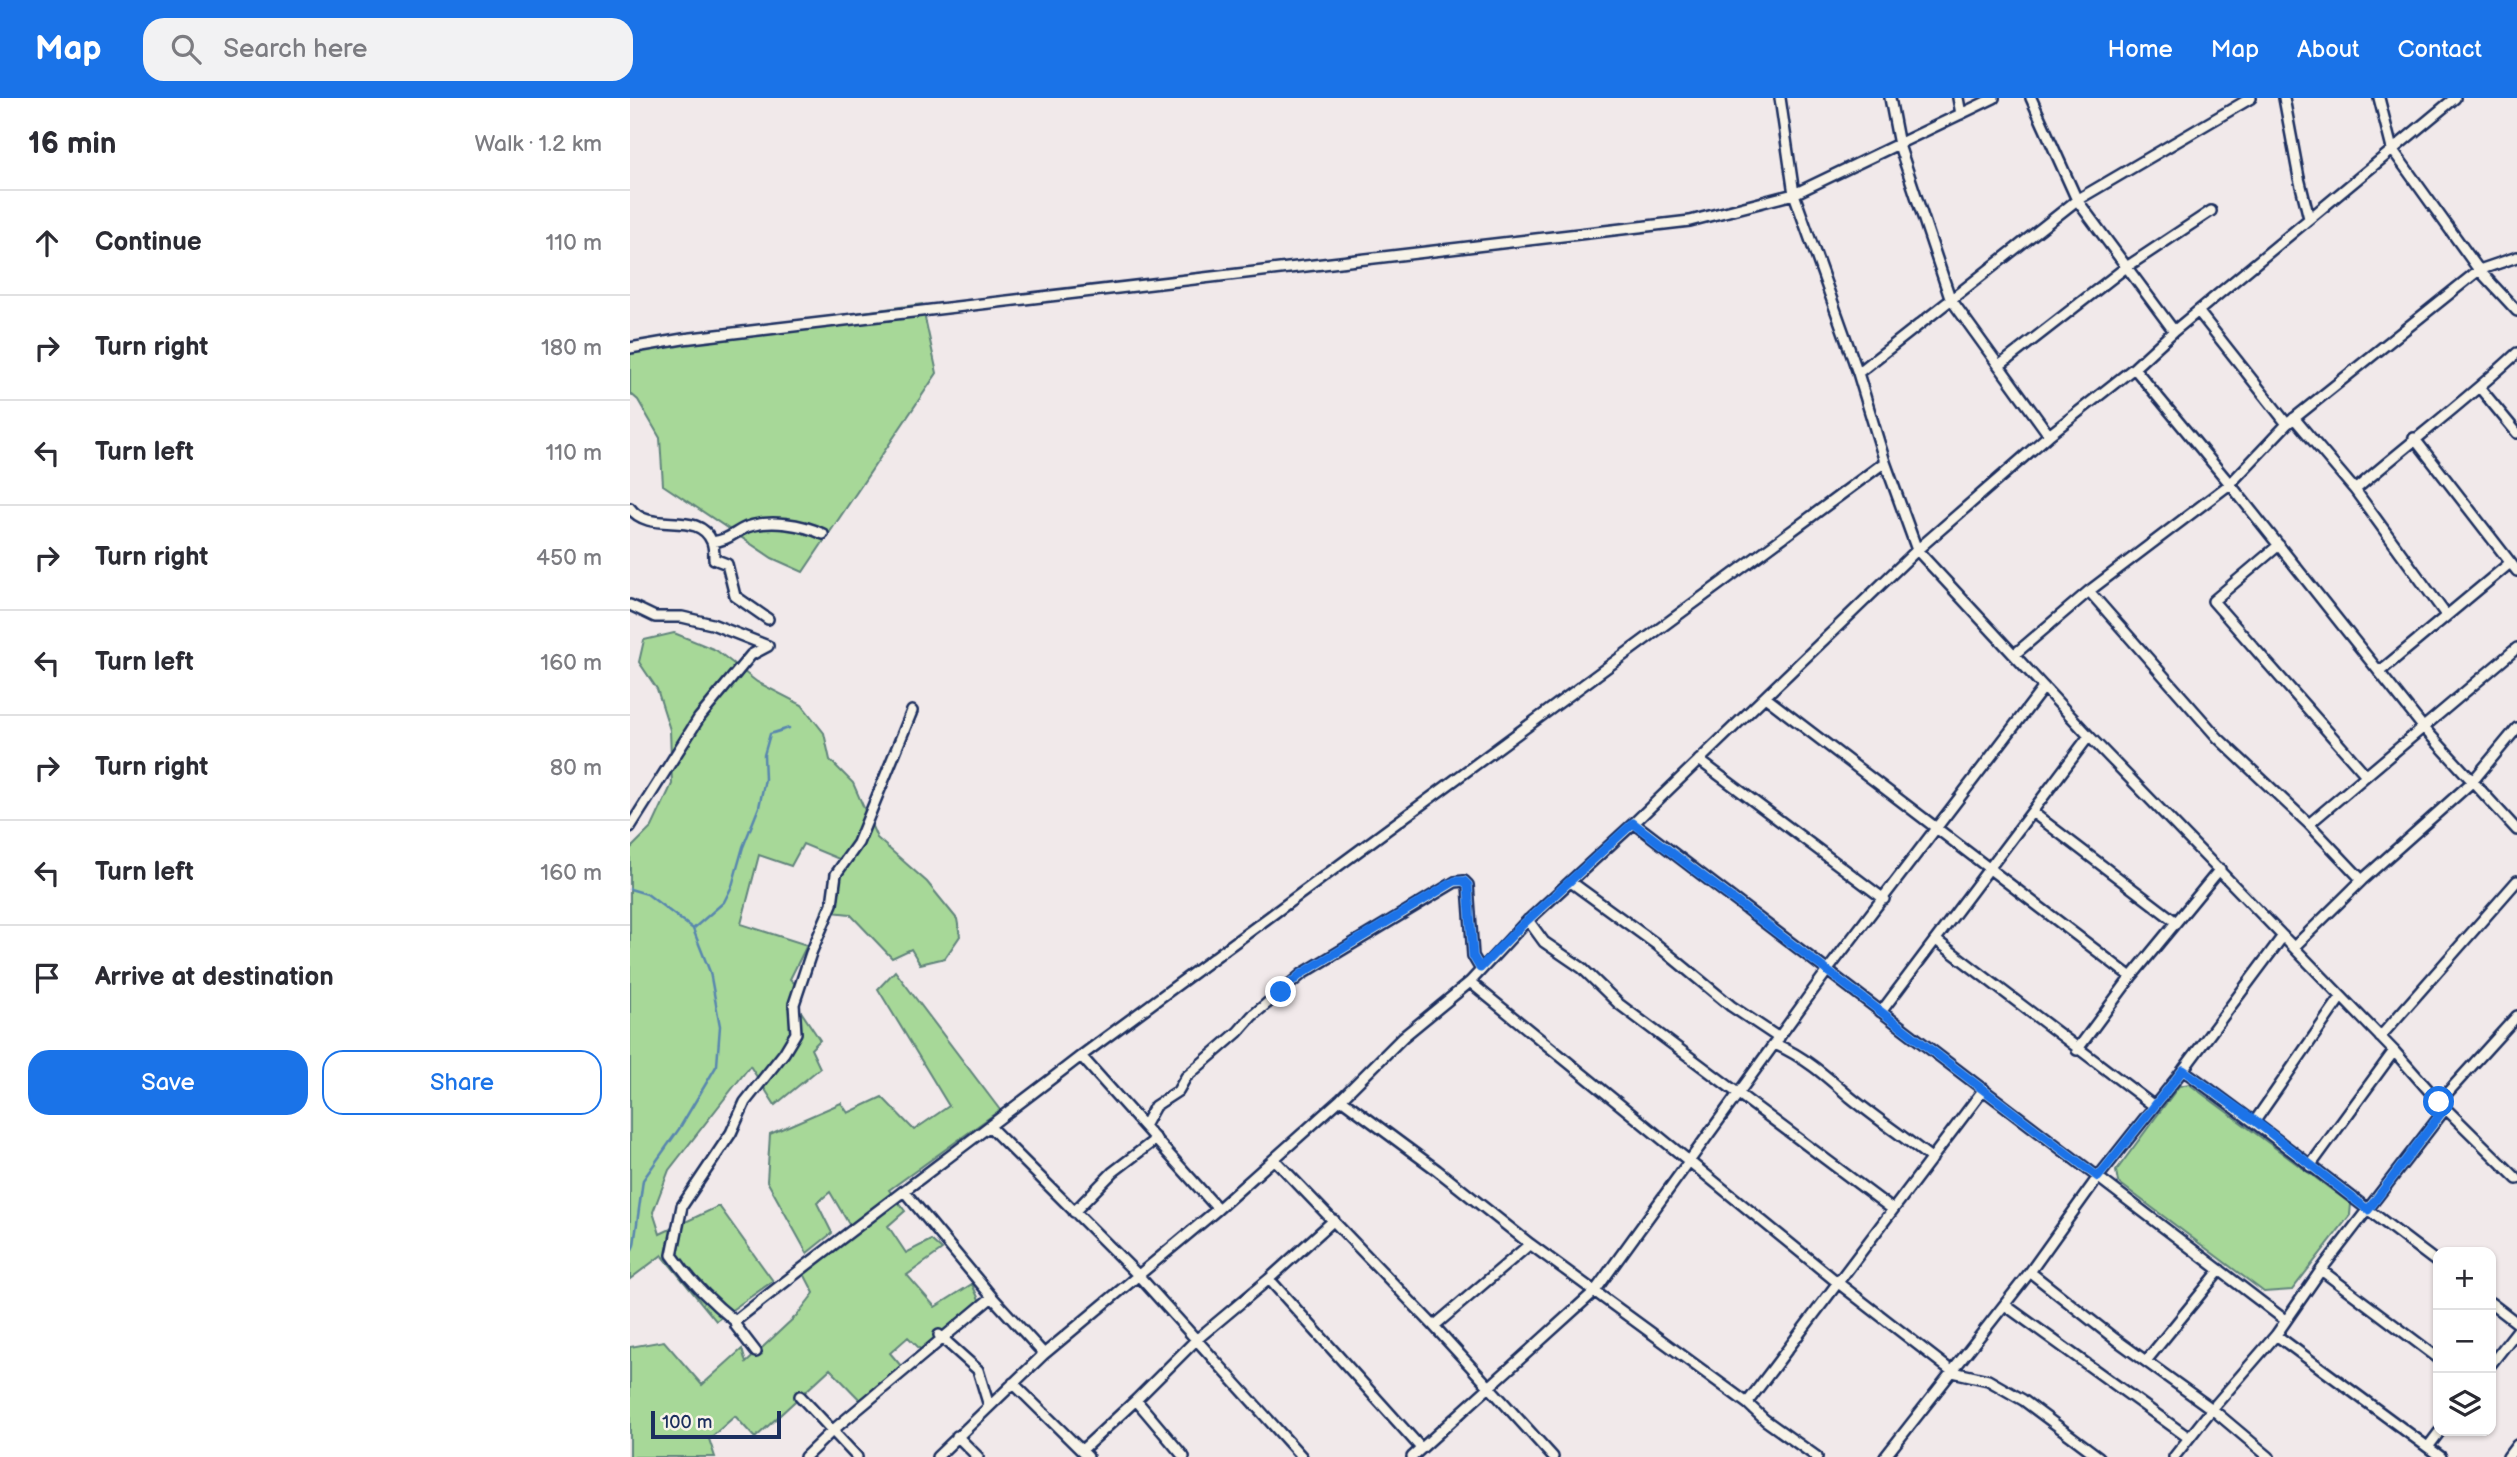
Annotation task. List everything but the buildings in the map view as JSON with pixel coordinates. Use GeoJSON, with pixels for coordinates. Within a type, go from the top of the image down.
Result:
{"type":"FeatureCollection","features":[{"type":"Feature","properties":{"kind":"street"},"geometry":{"type":"LineString","coordinates":[[1780,98],[1794,194],[1917,550],[2089,736],[2220,869],[2442,1105],[2517,1179]]}},
{"type":"Feature","properties":{"kind":"street"},"geometry":{"type":"LineString","coordinates":[[1890,98],[1899,145],[1950,298],[2049,435]]}},
{"type":"Feature","properties":{"kind":"street"},"geometry":{"type":"LineString","coordinates":[[1958,98],[1961,114]]}},
{"type":"Feature","properties":{"kind":"street"},"geometry":{"type":"LineString","coordinates":[[630,348],[683,339],[1690,221],[1794,194],[1994,98]]}},
{"type":"Feature","properties":{"kind":"street"},"geometry":{"type":"LineString","coordinates":[[2031,98],[2077,200],[2174,331]]}},
{"type":"Feature","properties":{"kind":"street"},"geometry":{"type":"LineString","coordinates":[[1858,373],[2077,200],[2251,98]]}},
{"type":"Feature","properties":{"kind":"street"},"geometry":{"type":"LineString","coordinates":[[2284,98],[2309,218]]}},
{"type":"Feature","properties":{"kind":"street"},"geometry":{"type":"LineString","coordinates":[[2379,98],[2392,149],[2479,270],[2517,311]]}},
{"type":"Feature","properties":{"kind":"street"},"geometry":{"type":"LineString","coordinates":[[937,1457],[1044,1354],[1217,1209],[1341,1099],[1403,1037],[1470,982],[1480,968],[1528,920],[1571,882],[1917,550],[2049,435],[2455,98]]}},
{"type":"Feature","properties":{"kind":"street"},"geometry":{"type":"LineString","coordinates":[[1999,366],[2126,268],[2211,211]]}},
{"type":"Feature","properties":{"kind":"street"},"geometry":{"type":"LineString","coordinates":[[2015,654],[2089,591],[2230,484],[2291,421],[2479,270],[2517,257]]}},
{"type":"Feature","properties":{"kind":"street"},"geometry":{"type":"LineString","coordinates":[[2199,311],[2291,421],[2355,489],[2445,615]]}},
{"type":"Feature","properties":{"kind":"street"},"geometry":{"type":"LineString","coordinates":[[2355,489],[2414,438],[2480,388],[2517,353]]}},
{"type":"Feature","properties":{"kind":"street"},"geometry":{"type":"LineString","coordinates":[[2133,368],[2230,484],[2423,727],[2517,830]]}},
{"type":"Feature","properties":{"kind":"street"},"geometry":{"type":"LineString","coordinates":[[2480,388],[2517,433]]}},
{"type":"Feature","properties":{"kind":"street"},"geometry":{"type":"LineString","coordinates":[[2414,438],[2517,571]]}},
{"type":"Feature","properties":{"kind":"street"},"geometry":{"type":"LineString","coordinates":[[735,1321],[1081,1055],[1885,462]]}},
{"type":"Feature","properties":{"kind":"street"},"geometry":{"type":"LineString","coordinates":[[630,508],[635,515],[655,524],[682,523],[701,528],[712,542],[714,559],[727,564],[735,596],[768,619]]}},
{"type":"Feature","properties":{"kind":"street"},"geometry":{"type":"LineString","coordinates":[[712,542],[726,541],[746,528],[762,524],[808,527],[823,534]]}},
{"type":"Feature","properties":{"kind":"street"},"geometry":{"type":"LineString","coordinates":[[2279,545],[2213,601],[2366,775]]}},
{"type":"Feature","properties":{"kind":"street"},"geometry":{"type":"LineString","coordinates":[[2379,672],[2510,563]]}},
{"type":"Feature","properties":{"kind":"street"},"geometry":{"type":"LineString","coordinates":[[2089,591],[2218,738],[2309,824],[2362,880]]}},
{"type":"Feature","properties":{"kind":"street"},"geometry":{"type":"LineString","coordinates":[[630,605],[655,617],[682,617],[712,624],[768,646],[751,655],[699,718],[630,827]]}},
{"type":"Feature","properties":{"kind":"street"},"geometry":{"type":"LineString","coordinates":[[2309,824],[2517,648]]}},
{"type":"Feature","properties":{"kind":"street"},"geometry":{"type":"LineString","coordinates":[[1412,1457],[1595,1291],[1827,971],[2044,687]]}},
{"type":"Feature","properties":{"kind":"street"},"geometry":{"type":"LineString","coordinates":[[1765,697],[2131,977]]}},
{"type":"Feature","properties":{"kind":"street"},"geometry":{"type":"LineString","coordinates":[[756,1352],[735,1321],[710,1301],[672,1255],[682,1206],[731,1133],[745,1101],[784,1053],[796,1033],[794,1004],[811,953],[832,904],[836,874],[858,843],[912,711]]}},
{"type":"Feature","properties":{"kind":"street"},"geometry":{"type":"LineString","coordinates":[[2294,947],[2362,880],[2472,782],[2517,728]]}},
{"type":"Feature","properties":{"kind":"street"},"geometry":{"type":"LineString","coordinates":[[1881,1012],[2089,736]]}},
{"type":"Feature","properties":{"kind":"street"},"geometry":{"type":"LineString","coordinates":[[1699,760],[1884,898]]}},
{"type":"Feature","properties":{"kind":"street"},"geometry":{"type":"LineString","coordinates":[[2032,811],[2176,922]]}},
{"type":"Feature","properties":{"kind":"street"},"geometry":{"type":"LineString","coordinates":[[1633,823],[2285,1320]]}},
{"type":"Feature","properties":{"kind":"street"},"geometry":{"type":"LineString","coordinates":[[2077,1050],[2131,977],[2220,869]]}},
{"type":"Feature","properties":{"kind":"street"},"geometry":{"type":"LineString","coordinates":[[1144,1126],[1155,1106],[1178,1091],[1186,1077],[1301,974],[1455,881],[1464,881],[1468,885],[1473,956],[1480,968]]}},
{"type":"Feature","properties":{"kind":"street"},"geometry":{"type":"LineString","coordinates":[[2380,1037],[2517,881]]}},
{"type":"Feature","properties":{"kind":"street"},"geometry":{"type":"LineString","coordinates":[[1571,882],[1656,944],[1777,1041],[1821,1070],[1850,1097],[1932,1159]]}},
{"type":"Feature","properties":{"kind":"street"},"geometry":{"type":"LineString","coordinates":[[1528,920],[1544,942],[1582,968],[1619,1004],[1892,1209]]}},
{"type":"Feature","properties":{"kind":"street"},"geometry":{"type":"LineString","coordinates":[[1885,1457],[2005,1305],[2098,1177],[2183,1070],[2283,936]]}},
{"type":"Feature","properties":{"kind":"street"},"geometry":{"type":"LineString","coordinates":[[1936,940],[2154,1106]]}},
{"type":"Feature","properties":{"kind":"street"},"geometry":{"type":"LineString","coordinates":[[1470,982],[1837,1282],[1953,1372],[1988,1380],[2023,1400],[2099,1457]]}},
{"type":"Feature","properties":{"kind":"street"},"geometry":{"type":"LineString","coordinates":[[2255,1121],[2341,997]]}},
{"type":"Feature","properties":{"kind":"street"},"geometry":{"type":"LineString","coordinates":[[2174,1457],[2211,1409],[2276,1335],[2442,1105],[2517,1016]]}},
{"type":"Feature","properties":{"kind":"street"},"geometry":{"type":"LineString","coordinates":[[2310,1166],[2394,1051]]}},
{"type":"Feature","properties":{"kind":"street"},"geometry":{"type":"LineString","coordinates":[[1081,1055],[1217,1209]]}},
{"type":"Feature","properties":{"kind":"street"},"geometry":{"type":"LineString","coordinates":[[2183,1070],[2255,1121],[2433,1259]]}},
{"type":"Feature","properties":{"kind":"street"},"geometry":{"type":"LineString","coordinates":[[1747,1403],[1984,1089]]}},
{"type":"Feature","properties":{"kind":"street"},"geometry":{"type":"LineString","coordinates":[[1341,1099],[1530,1244],[1817,1457]]}},
{"type":"Feature","properties":{"kind":"street"},"geometry":{"type":"LineString","coordinates":[[990,1127],[1138,1275],[1302,1457]]}},
{"type":"Feature","properties":{"kind":"street"},"geometry":{"type":"LineString","coordinates":[[1074,1212],[1113,1172],[1156,1139]]}},
{"type":"Feature","properties":{"kind":"street"},"geometry":{"type":"LineString","coordinates":[[1274,1158],[1434,1326],[1552,1457]]}},
{"type":"Feature","properties":{"kind":"street"},"geometry":{"type":"LineString","coordinates":[[904,1191],[992,1297],[1044,1354]]}},
{"type":"Feature","properties":{"kind":"street"},"geometry":{"type":"LineString","coordinates":[[1013,1383],[1085,1453],[1196,1340],[1334,1220]]}},
{"type":"Feature","properties":{"kind":"street"},"geometry":{"type":"LineString","coordinates":[[1434,1326],[1530,1244]]}},
{"type":"Feature","properties":{"kind":"street"},"geometry":{"type":"LineString","coordinates":[[2146,1361],[2220,1270]]}},
{"type":"Feature","properties":{"kind":"street"},"geometry":{"type":"LineString","coordinates":[[2321,1270],[2433,1354]]}},
{"type":"Feature","properties":{"kind":"street"},"geometry":{"type":"LineString","coordinates":[[2030,1272],[2211,1409],[2269,1457]]}},
{"type":"Feature","properties":{"kind":"street"},"geometry":{"type":"LineString","coordinates":[[1269,1279],[1421,1448]]}},
{"type":"Feature","properties":{"kind":"street"},"geometry":{"type":"LineString","coordinates":[[805,1457],[833,1430],[992,1297]]}},
{"type":"Feature","properties":{"kind":"street"},"geometry":{"type":"LineString","coordinates":[[2005,1305],[2189,1438]]}},
{"type":"Feature","properties":{"kind":"street"},"geometry":{"type":"LineString","coordinates":[[2496,1307],[2517,1323]]}},
{"type":"Feature","properties":{"kind":"street"},"geometry":{"type":"LineString","coordinates":[[2496,1357],[2517,1331]]}},
{"type":"Feature","properties":{"kind":"street"},"geometry":{"type":"LineString","coordinates":[[2276,1335],[2441,1457]]}},
{"type":"Feature","properties":{"kind":"street"},"geometry":{"type":"LineString","coordinates":[[941,1338],[978,1370],[989,1406]]}},
{"type":"Feature","properties":{"kind":"street"},"geometry":{"type":"LineString","coordinates":[[800,1396],[857,1457]]}},
{"type":"Feature","properties":{"kind":"street"},"geometry":{"type":"LineString","coordinates":[[1136,1400],[1184,1457]]}},
{"type":"Feature","properties":{"kind":"street"},"geometry":{"type":"LineString","coordinates":[[957,1436],[978,1457]]}},
{"type":"Feature","properties":{"kind":"street"},"geometry":{"type":"LineString","coordinates":[[2428,1447],[2436,1436]]}},
{"type":"Feature","properties":{"kind":"street"},"geometry":{"type":"LineString","coordinates":[[2508,1457],[2517,1445]]}},
{"type":"Feature","properties":{"kind":"green space"},"geometry":{"type":"Polygon","coordinates":[[[922,304],[937,373],[803,572],[772,558],[663,485],[660,438],[638,400],[630,393],[630,343],[922,304]]]}},
{"type":"Feature","properties":{"kind":"green space"},"geometry":{"type":"Polygon","coordinates":[[[674,633],[716,650],[757,682],[802,705],[824,733],[830,760],[853,783],[877,838],[927,882],[957,919],[960,936],[945,958],[920,964],[911,949],[892,958],[850,914],[822,911],[844,861],[803,844],[791,866],[759,855],[741,924],[807,945],[790,979],[804,992],[796,1004],[820,1040],[811,1049],[820,1068],[775,1105],[750,1066],[669,1170],[653,1212],[660,1234],[719,1206],[773,1281],[716,1321],[662,1255],[630,1279],[630,849],[652,827],[672,784],[670,730],[657,689],[639,662],[644,640],[674,633]]]}},
{"type":"Feature","properties":{"kind":"green space"},"geometry":{"type":"Polygon","coordinates":[[[895,971],[1000,1110],[889,1190],[905,1211],[888,1226],[906,1253],[931,1240],[942,1250],[907,1275],[935,1307],[972,1284],[981,1304],[922,1351],[908,1337],[890,1353],[907,1373],[868,1408],[830,1369],[755,1438],[735,1416],[709,1439],[715,1457],[630,1457],[630,1347],[664,1341],[702,1385],[742,1349],[746,1363],[797,1315],[814,1293],[801,1268],[850,1226],[830,1192],[817,1203],[832,1233],[807,1253],[767,1181],[770,1134],[841,1103],[848,1113],[882,1097],[914,1130],[949,1106],[878,989],[895,971]]]}},
{"type":"Feature","properties":{"kind":"green space"},"geometry":{"type":"Polygon","coordinates":[[[2189,1084],[2351,1204],[2350,1215],[2292,1290],[2264,1292],[2118,1182],[2116,1171],[2179,1086],[2189,1084]]]}},
{"type":"Feature","properties":{"kind":"waterway"},"geometry":{"type":"LineString","coordinates":[[630,1254],[634,1245],[643,1180],[679,1129],[717,1065],[720,1026],[710,972],[693,929],[724,902],[732,886],[743,847],[759,807],[765,779],[764,755],[770,734],[789,728]]}},
{"type":"Feature","properties":{"kind":"waterway"},"geometry":{"type":"LineString","coordinates":[[630,889],[647,894],[692,928]]}},
{"type":"Feature","properties":{"kind":"route"},"geometry":{"type":"LineString","coordinates":[[1281,992],[1301,974],[1455,881],[1464,881],[1468,885],[1473,956],[1480,968],[1521,926],[1633,823],[2098,1177],[2183,1070],[2255,1121],[2368,1210],[2445,1108],[2439,1102]]}}]}
